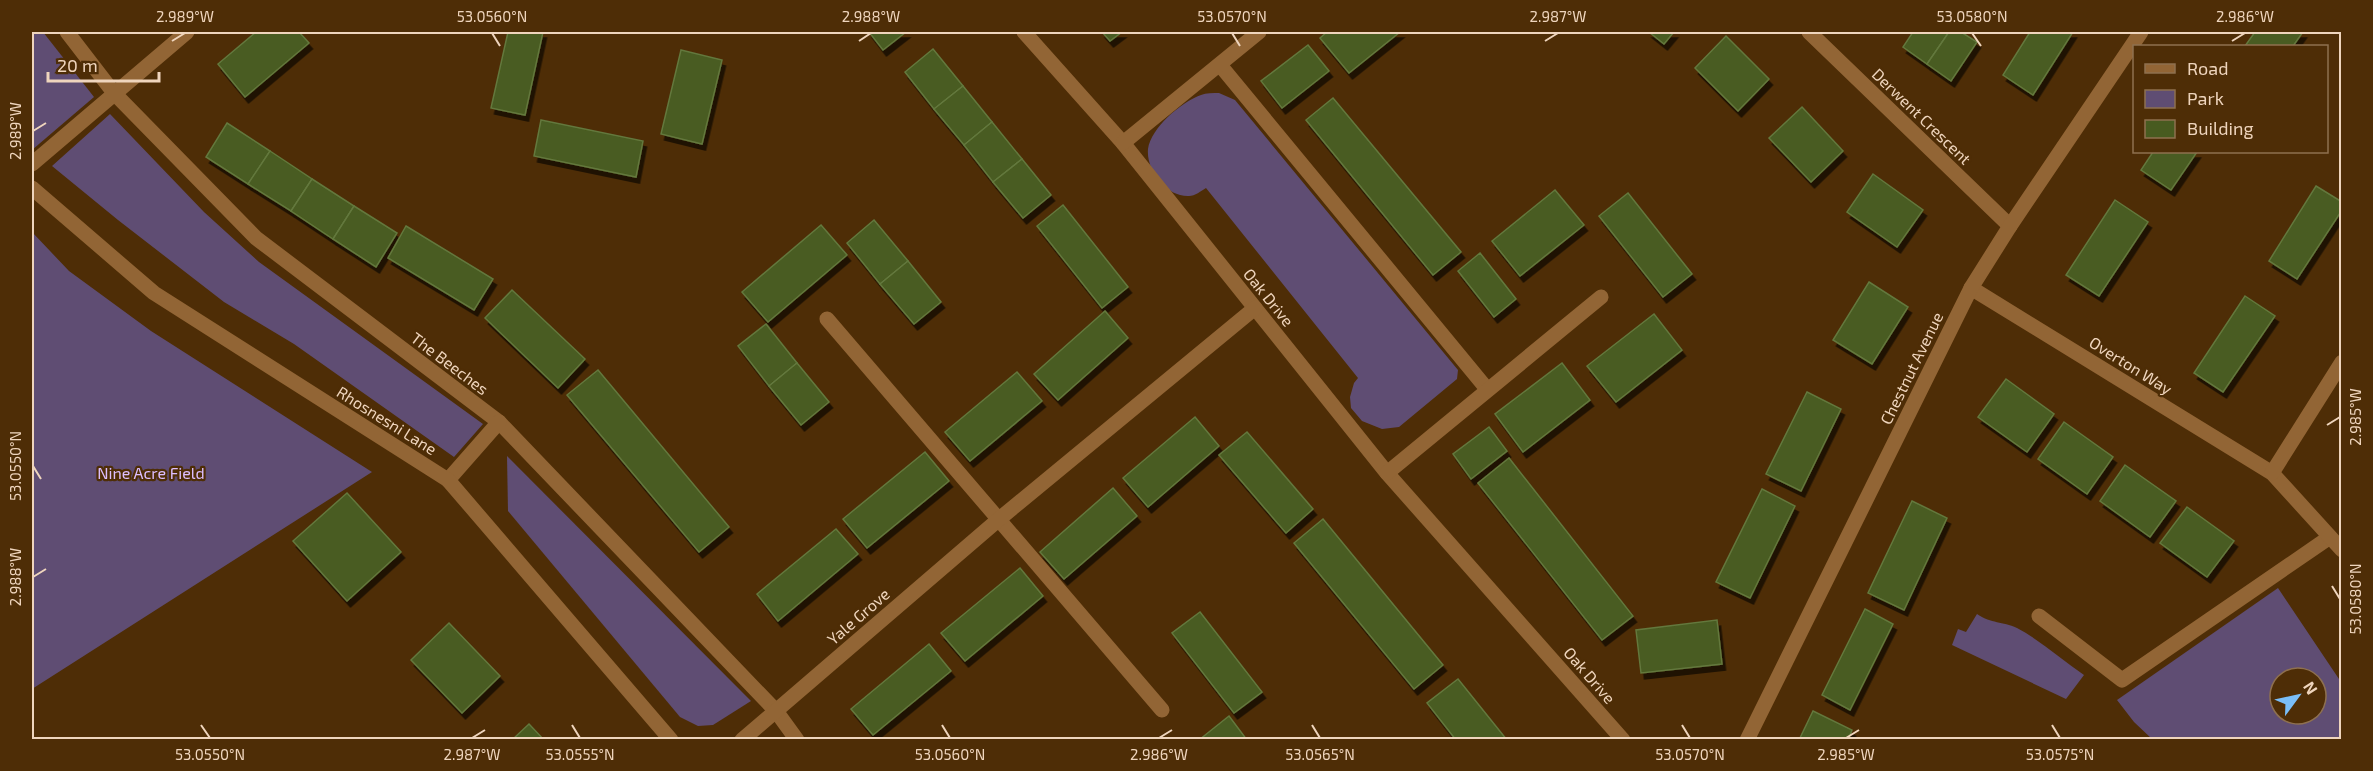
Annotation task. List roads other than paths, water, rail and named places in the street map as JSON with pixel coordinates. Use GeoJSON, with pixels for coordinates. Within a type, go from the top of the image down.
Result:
{"type":"FeatureCollection","features":[{"type":"Feature","properties":{"kind":"street","name":"The Beeches"},"geometry":{"type":"LineString","coordinates":[[67,32],[114,93],[256,238],[499,422],[776,711],[797,740]]}},
{"type":"Feature","properties":{"kind":"street"},"geometry":{"type":"LineString","coordinates":[[32,164],[187,32]]}},
{"type":"Feature","properties":{"kind":"street","name":"Oak Drive"},"geometry":{"type":"LineString","coordinates":[[1024,32],[1123,143],[1387,473],[1623,740]]}},
{"type":"Feature","properties":{"kind":"street"},"geometry":{"type":"LineString","coordinates":[[1123,143],[1259,32]]}},
{"type":"Feature","properties":{"kind":"street","name":"Derwent Crescent"},"geometry":{"type":"LineString","coordinates":[[1809,32],[2010,226]]}},
{"type":"Feature","properties":{"kind":"street","name":"Chestnut Avenue"},"geometry":{"type":"LineString","coordinates":[[1747,740],[1971,288],[2010,226],[2141,32]]}},
{"type":"Feature","properties":{"kind":"street"},"geometry":{"type":"LineString","coordinates":[[1220,65],[1487,389]]}},
{"type":"Feature","properties":{"kind":"street","name":"Rhosnesni Lane"},"geometry":{"type":"LineString","coordinates":[[32,188],[154,293],[448,480],[671,740]]}},
{"type":"Feature","properties":{"kind":"street","name":"Overton Way"},"geometry":{"type":"LineString","coordinates":[[1971,288],[2272,473],[2342,550]]}},
{"type":"Feature","properties":{"kind":"street"},"geometry":{"type":"LineString","coordinates":[[1387,473],[1601,297]]}},
{"type":"Feature","properties":{"kind":"street","name":"Yale Grove"},"geometry":{"type":"LineString","coordinates":[[742,740],[998,520],[1255,308]]}},
{"type":"Feature","properties":{"kind":"street"},"geometry":{"type":"LineString","coordinates":[[827,319],[1162,710]]}},
{"type":"Feature","properties":{"kind":"street"},"geometry":{"type":"LineString","coordinates":[[2272,473],[2342,362]]}},
{"type":"Feature","properties":{"kind":"street"},"geometry":{"type":"LineString","coordinates":[[448,480],[499,422]]}},
{"type":"Feature","properties":{"kind":"street"},"geometry":{"type":"LineString","coordinates":[[2039,616],[2122,680],[2330,537]]}},
{"type":"Feature","properties":{"kind":"park label","name":"Nine Acre Field"},"geometry":{"type":"Point","coordinates":[151,472]}}]}
